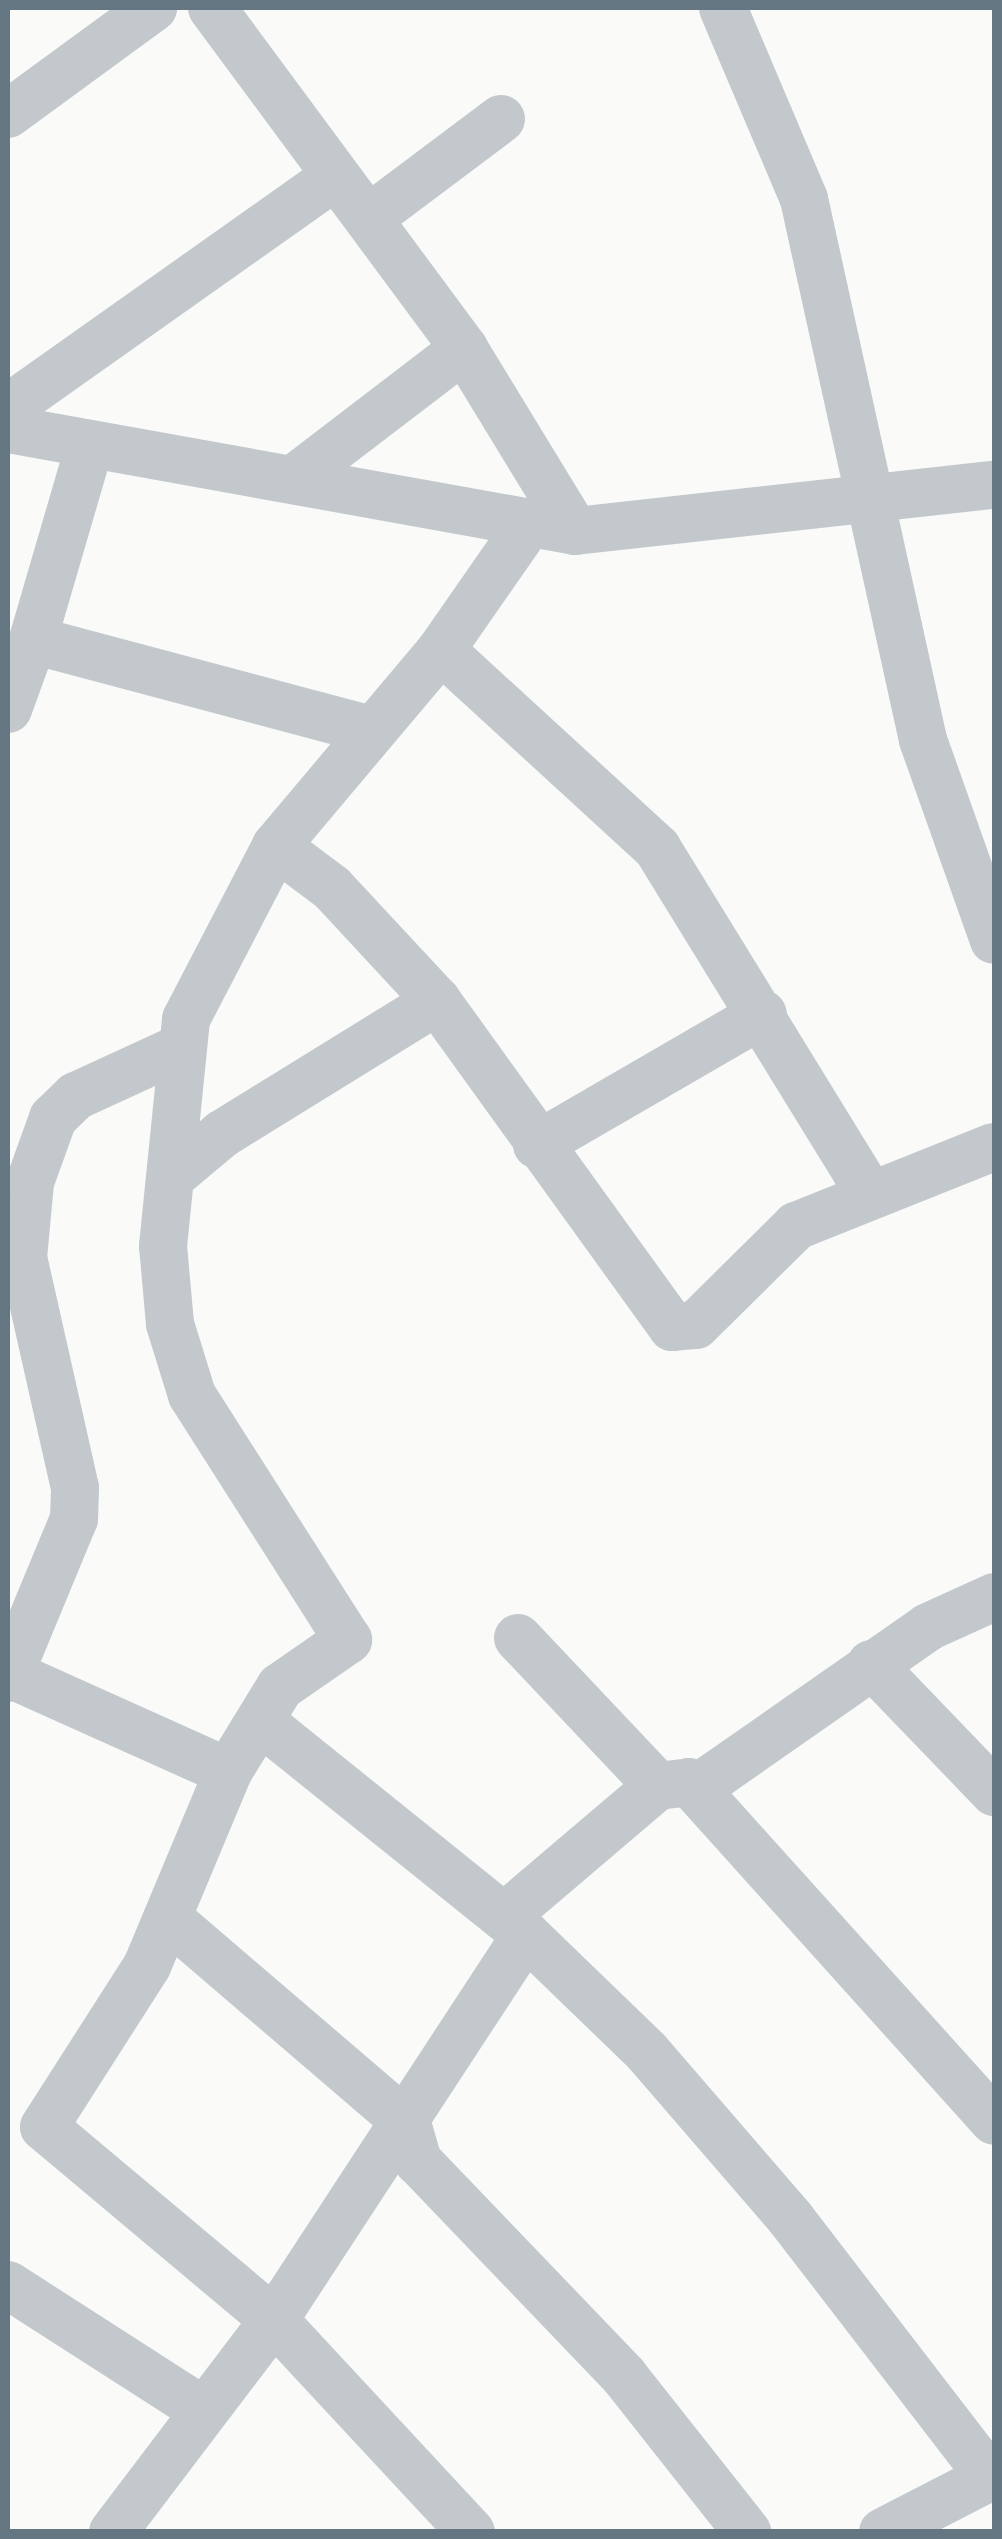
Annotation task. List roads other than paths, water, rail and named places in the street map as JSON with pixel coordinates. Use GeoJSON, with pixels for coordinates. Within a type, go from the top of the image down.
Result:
{"type":"FeatureCollection","features":[{"type":"Feature","properties":{"kind":"street"},"geometry":{"type":"LineString","coordinates":[[8,114],[153,8]]}},
{"type":"Feature","properties":{"kind":"street"},"geometry":{"type":"LineString","coordinates":[[212,8],[464,349],[575,531]]}},
{"type":"Feature","properties":{"kind":"street"},"geometry":{"type":"LineString","coordinates":[[723,8],[804,199],[874,503],[923,740],[994,940]]}},
{"type":"Feature","properties":{"kind":"street"},"geometry":{"type":"LineString","coordinates":[[369,218],[501,119]]}},
{"type":"Feature","properties":{"kind":"street"},"geometry":{"type":"LineString","coordinates":[[8,408],[334,177]]}},
{"type":"Feature","properties":{"kind":"street"},"geometry":{"type":"LineString","coordinates":[[296,478],[464,349]]}},
{"type":"Feature","properties":{"kind":"street"},"geometry":{"type":"LineString","coordinates":[[8,429],[89,448],[296,478],[575,531],[874,503],[994,485]]}},
{"type":"Feature","properties":{"kind":"street"},"geometry":{"type":"LineString","coordinates":[[8,710],[33,640],[89,448]]}},
{"type":"Feature","properties":{"kind":"street"},"geometry":{"type":"LineString","coordinates":[[471,2532],[274,2320],[26,2115],[169,1918],[228,1772],[260,1721],[301,1668],[348,1640],[192,1395],[164,1273],[178,1049],[207,968],[276,846],[368,729],[442,650],[528,524]]}},
{"type":"Feature","properties":{"kind":"street"},"geometry":{"type":"LineString","coordinates":[[33,640],[368,729]]}},
{"type":"Feature","properties":{"kind":"street"},"geometry":{"type":"LineString","coordinates":[[442,650],[657,848],[763,1014],[868,1191]]}},
{"type":"Feature","properties":{"kind":"street"},"geometry":{"type":"LineString","coordinates":[[276,846],[332,888],[437,1001],[536,1145],[672,1326],[696,1325],[796,1226],[868,1191],[994,1147]]}},
{"type":"Feature","properties":{"kind":"street"},"geometry":{"type":"LineString","coordinates":[[170,1176],[222,1134],[437,1001]]}},
{"type":"Feature","properties":{"kind":"street"},"geometry":{"type":"LineString","coordinates":[[536,1145],[763,1014]]}},
{"type":"Feature","properties":{"kind":"street"},"geometry":{"type":"LineString","coordinates":[[178,1049],[76,1096],[53,1118],[30,1182],[23,1258],[75,1504],[9,1676],[228,1772]]}},
{"type":"Feature","properties":{"kind":"street"},"geometry":{"type":"LineString","coordinates":[[132,2524],[203,2410],[274,2320],[406,2122],[515,1926],[678,1786],[870,1664],[994,1597]]}},
{"type":"Feature","properties":{"kind":"street"},"geometry":{"type":"LineString","coordinates":[[518,1638],[678,1786],[994,2121]]}},
{"type":"Feature","properties":{"kind":"street"},"geometry":{"type":"LineString","coordinates":[[870,1664],[994,1792]]}},
{"type":"Feature","properties":{"kind":"street"},"geometry":{"type":"LineString","coordinates":[[260,1721],[515,1926],[699,2110],[992,2476],[883,2532]]}},
{"type":"Feature","properties":{"kind":"street"},"geometry":{"type":"LineString","coordinates":[[169,1918],[406,2122],[418,2162],[624,2376],[747,2532]]}},
{"type":"Feature","properties":{"kind":"street"},"geometry":{"type":"LineString","coordinates":[[8,2285],[203,2410]]}}]}
